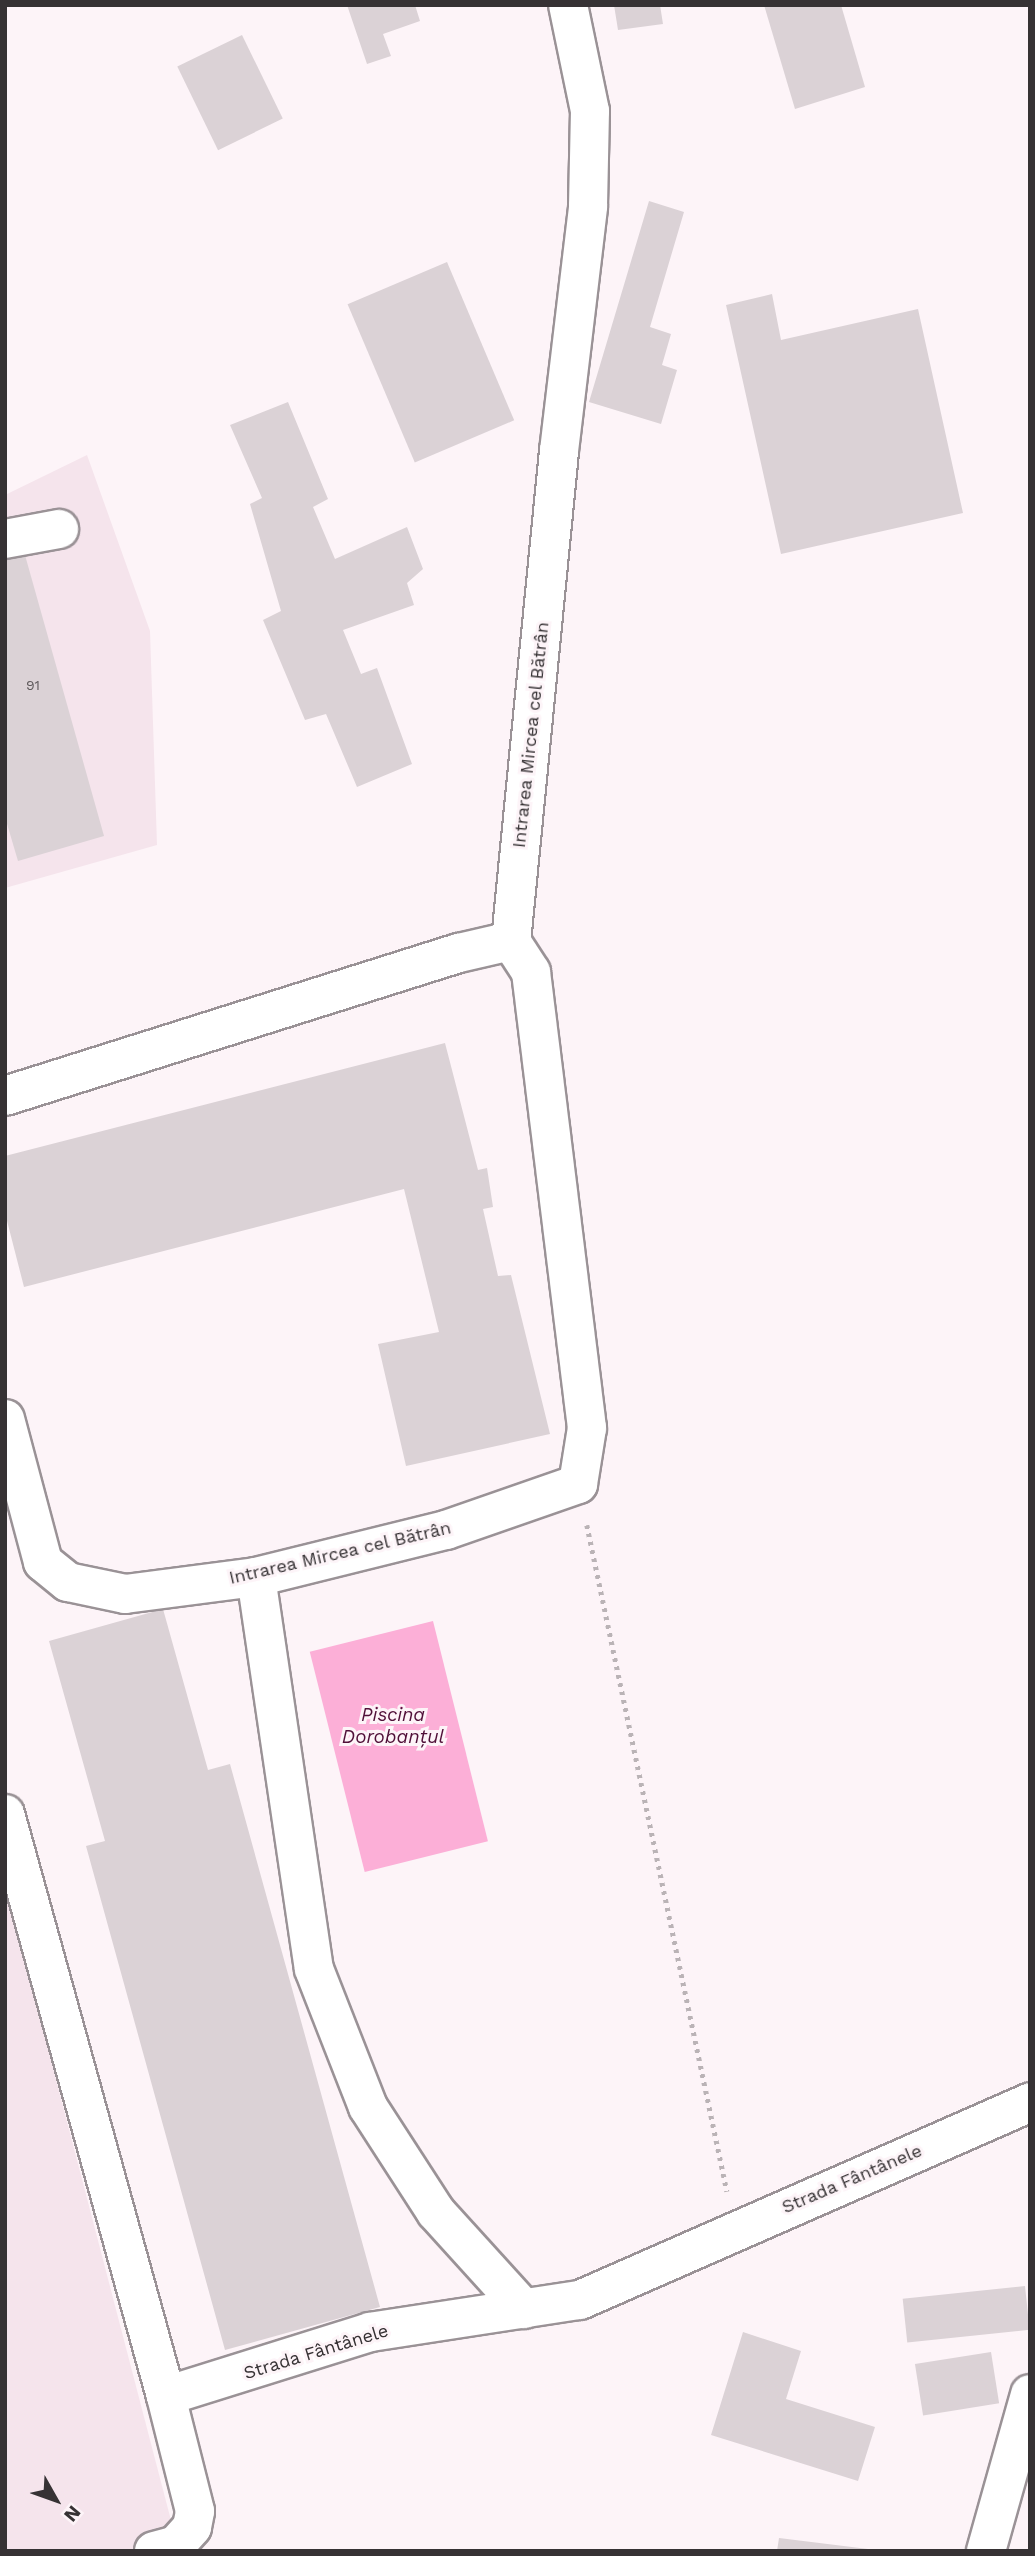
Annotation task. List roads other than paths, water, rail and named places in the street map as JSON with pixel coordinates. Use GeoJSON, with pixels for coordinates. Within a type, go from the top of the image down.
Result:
{"type":"FeatureCollection","features":[{"type":"Feature","properties":{"kind":"street","name":"Intrarea Mircea cel Bătrân"},"geometry":{"type":"LineString","coordinates":[[5,1419],[43,1562],[68,1582],[125,1594],[256,1577],[446,1530],[578,1484],[587,1428],[533,986],[531,972],[511,941],[559,451],[588,206],[590,111],[568,5]]}},
{"type":"Feature","properties":{"kind":"street"},"geometry":{"type":"LineString","coordinates":[[5,539],[59,529]]}},
{"type":"Feature","properties":{"kind":"street"},"geometry":{"type":"LineString","coordinates":[[5,1096],[459,953],[511,941]]}},
{"type":"Feature","properties":{"kind":"street"},"geometry":{"type":"LineString","coordinates":[[256,1577],[314,1969],[368,2107],[436,2212],[524,2309]]}},
{"type":"Feature","properties":{"kind":"street"},"geometry":{"type":"LineString","coordinates":[[5,1814],[166,2396],[195,2511],[192,2527],[176,2544],[154,2551]]}},
{"type":"Feature","properties":{"kind":"street","name":"Strada Fântânele"},"geometry":{"type":"LineString","coordinates":[[166,2396],[370,2332],[580,2300],[1030,2102]]}},
{"type":"Feature","properties":{"kind":"street"},"geometry":{"type":"LineString","coordinates":[[986,2551],[1030,2393]]}},
{"type":"Feature","properties":{"kind":"water","name":"Piscina Dorobanțul"},"geometry":{"type":"Polygon","coordinates":[[[433,1621],[488,1841],[365,1872],[310,1652],[433,1621]]]}}]}
